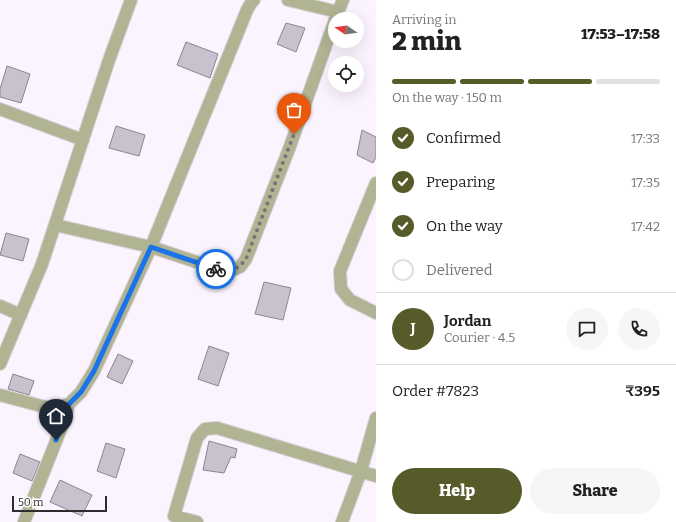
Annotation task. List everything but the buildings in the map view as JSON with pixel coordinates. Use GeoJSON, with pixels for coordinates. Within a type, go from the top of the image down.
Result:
{"type":"FeatureCollection","features":[{"type":"Feature","properties":{"kind":"street"},"geometry":{"type":"LineString","coordinates":[[0,364],[42,264],[130,0]]}},
{"type":"Feature","properties":{"kind":"street"},"geometry":{"type":"LineString","coordinates":[[24,522],[62,426],[69,404],[81,392],[94,371],[151,247],[247,10],[254,0]]}},
{"type":"Feature","properties":{"kind":"street"},"geometry":{"type":"LineString","coordinates":[[288,0],[328,14]]}},
{"type":"Feature","properties":{"kind":"street"},"geometry":{"type":"LineString","coordinates":[[338,12],[343,0]]}},
{"type":"Feature","properties":{"kind":"street"},"geometry":{"type":"LineString","coordinates":[[55,225],[151,247],[218,269],[230,271],[240,267],[246,259],[286,156],[328,39]]}},
{"type":"Feature","properties":{"kind":"street"},"geometry":{"type":"LineString","coordinates":[[0,108],[83,140]]}},
{"type":"Feature","properties":{"kind":"street"},"geometry":{"type":"LineString","coordinates":[[376,183],[340,271],[341,289],[350,300],[376,313]]}},
{"type":"Feature","properties":{"kind":"street"},"geometry":{"type":"LineString","coordinates":[[0,306],[21,314]]}},
{"type":"Feature","properties":{"kind":"street"},"geometry":{"type":"LineString","coordinates":[[0,396],[53,409],[69,404]]}},
{"type":"Feature","properties":{"kind":"street"},"geometry":{"type":"LineString","coordinates":[[342,522],[360,471],[376,418]]}},
{"type":"Feature","properties":{"kind":"street"},"geometry":{"type":"LineString","coordinates":[[197,522],[174,519],[197,438],[205,429],[217,428],[376,476]]}},
{"type":"Feature","properties":{"kind":"way so far"},"geometry":{"type":"LineString","coordinates":[[216,269],[230,271],[240,267],[246,259],[294,134]]}},
{"type":"Feature","properties":{"kind":"route"},"geometry":{"type":"LineString","coordinates":[[56,440],[69,404],[81,392],[94,371],[151,247],[216,269]]}}]}
